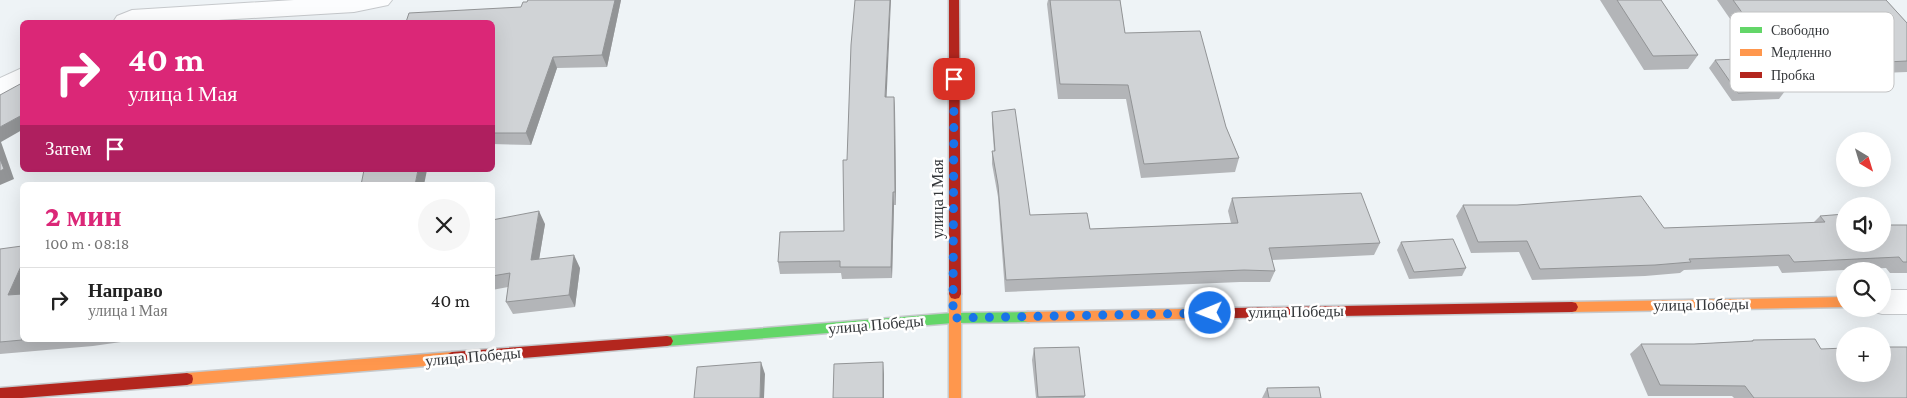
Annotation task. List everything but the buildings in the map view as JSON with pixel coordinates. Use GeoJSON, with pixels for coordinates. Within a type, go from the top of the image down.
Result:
{"type":"FeatureCollection","features":[{"type":"Feature","properties":{"kind":"street"},"geometry":{"type":"LineString","coordinates":[[129,20],[166,0]]}},
{"type":"Feature","properties":{"kind":"street"},"geometry":{"type":"LineString","coordinates":[[129,20],[380,0]]}},
{"type":"Feature","properties":{"kind":"street","name":"улица 1 Мая"},"geometry":{"type":"LineString","coordinates":[[954,0],[953,318],[955,398]]}},
{"type":"Feature","properties":{"kind":"street"},"geometry":{"type":"LineString","coordinates":[[0,89],[20,78]]}},
{"type":"Feature","properties":{"kind":"street","name":"улица Победы"},"geometry":{"type":"LineString","coordinates":[[0,394],[953,318],[1836,302]]}},
{"type":"Feature","properties":{"kind":"street"},"geometry":{"type":"LineString","coordinates":[[1891,302],[1907,302]]}},
{"type":"Feature","properties":{"kind":"traffic: fast"},"geometry":{"type":"LineString","coordinates":[[667,341],[953,318],[1028,317]]}},
{"type":"Feature","properties":{"kind":"traffic: slow"},"geometry":{"type":"LineString","coordinates":[[955,294],[955,398]]}},
{"type":"Feature","properties":{"kind":"traffic: slow"},"geometry":{"type":"LineString","coordinates":[[1572,307],[1836,302]]}},
{"type":"Feature","properties":{"kind":"traffic: slow"},"geometry":{"type":"LineString","coordinates":[[1028,317],[1234,313]]}},
{"type":"Feature","properties":{"kind":"traffic: slow"},"geometry":{"type":"LineString","coordinates":[[187,379],[452,358]]}},
{"type":"Feature","properties":{"kind":"traffic: jam"},"geometry":{"type":"LineString","coordinates":[[954,0],[955,294]]}},
{"type":"Feature","properties":{"kind":"traffic: jam"},"geometry":{"type":"LineString","coordinates":[[1234,313],[1572,307]]}},
{"type":"Feature","properties":{"kind":"traffic: jam"},"geometry":{"type":"LineString","coordinates":[[452,358],[667,341]]}},
{"type":"Feature","properties":{"kind":"traffic: jam"},"geometry":{"type":"LineString","coordinates":[[0,394],[187,379]]}},
{"type":"Feature","properties":{"kind":"route"},"geometry":{"type":"LineString","coordinates":[[954,79],[953,318],[1210,313]]}}]}
